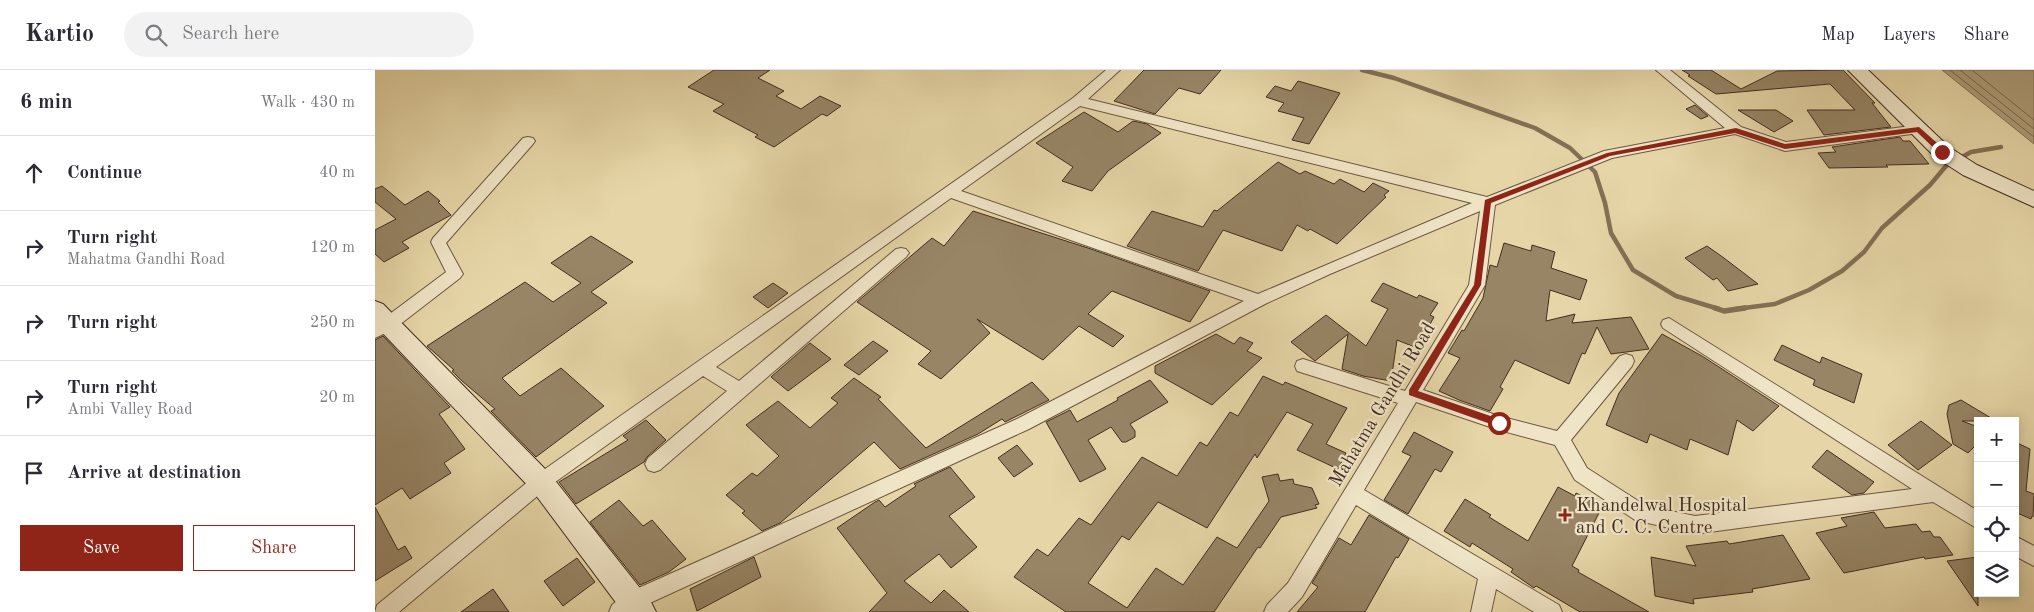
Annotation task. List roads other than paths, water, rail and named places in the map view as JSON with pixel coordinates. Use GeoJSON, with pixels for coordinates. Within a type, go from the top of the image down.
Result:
{"type":"FeatureCollection","features":[{"type":"Feature","properties":{"kind":"street"},"geometry":{"type":"LineString","coordinates":[[395,609],[541,482],[1078,101],[1114,70]]}},
{"type":"Feature","properties":{"kind":"street"},"geometry":{"type":"LineString","coordinates":[[1663,70],[1736,130],[1785,146],[1919,129]]}},
{"type":"Feature","properties":{"kind":"street"},"geometry":{"type":"LineString","coordinates":[[1857,70],[1942,152],[1971,170],[2034,200]]}},
{"type":"Feature","properties":{"kind":"street"},"geometry":{"type":"LineString","coordinates":[[1078,101],[1487,202]]}},
{"type":"Feature","properties":{"kind":"street"},"geometry":{"type":"LineString","coordinates":[[528,141],[438,242],[455,274],[379,322],[541,482],[631,608],[1023,424],[1259,300],[1334,266],[1487,202],[1609,154],[1736,130]]}},
{"type":"Feature","properties":{"kind":"street"},"geometry":{"type":"LineString","coordinates":[[949,192],[1259,300]]}},
{"type":"Feature","properties":{"kind":"street","name":"Mahatma Gandhi Road"},"geometry":{"type":"LineString","coordinates":[[1274,612],[1295,590],[1477,285],[1487,202]]}},
{"type":"Feature","properties":{"kind":"street"},"geometry":{"type":"LineString","coordinates":[[655,464],[901,253]]}},
{"type":"Feature","properties":{"kind":"street"},"geometry":{"type":"LineString","coordinates":[[1669,324],[1974,518]]}},
{"type":"Feature","properties":{"kind":"street"},"geometry":{"type":"LineString","coordinates":[[1561,439],[1626,360]]}},
{"type":"Feature","properties":{"kind":"street"},"geometry":{"type":"LineString","coordinates":[[1303,366],[1561,439],[1581,474],[1634,509],[1642,514],[1695,525],[1935,494]]}},
{"type":"Feature","properties":{"kind":"street"},"geometry":{"type":"LineString","coordinates":[[703,367],[740,391]]}},
{"type":"Feature","properties":{"kind":"street"},"geometry":{"type":"LineString","coordinates":[[1353,494],[1552,612]]}},
{"type":"Feature","properties":{"kind":"street"},"geometry":{"type":"LineString","coordinates":[[2019,547],[2034,556]]}},
{"type":"Feature","properties":{"kind":"street"},"geometry":{"type":"LineString","coordinates":[[1481,612],[1489,575]]}},
{"type":"Feature","properties":{"kind":"water"},"geometry":{"type":"Polygon","coordinates":[[[1942,70],[2034,70],[2034,144],[1942,70]]]}},
{"type":"Feature","properties":{"kind":"waterway"},"geometry":{"type":"LineString","coordinates":[[1362,70],[1394,78],[1535,128],[1570,148],[1595,172],[1605,203],[1611,233],[1633,270],[1676,296],[1719,309]]}},
{"type":"Feature","properties":{"kind":"waterway"},"geometry":{"type":"LineString","coordinates":[[1736,309],[1775,304],[1809,290],[1842,271],[1864,252],[1882,228],[1930,185],[1946,166],[1971,152],[2001,147]]}},
{"type":"Feature","properties":{"kind":"waterway"},"geometry":{"type":"LineString","coordinates":[[1715,308],[1724,311],[1745,308]]}},
{"type":"Feature","properties":{"kind":"place","name":"Khandelwal Hospital and C. C. Centre"},"geometry":{"type":"Point","coordinates":[1565,515]}}]}
